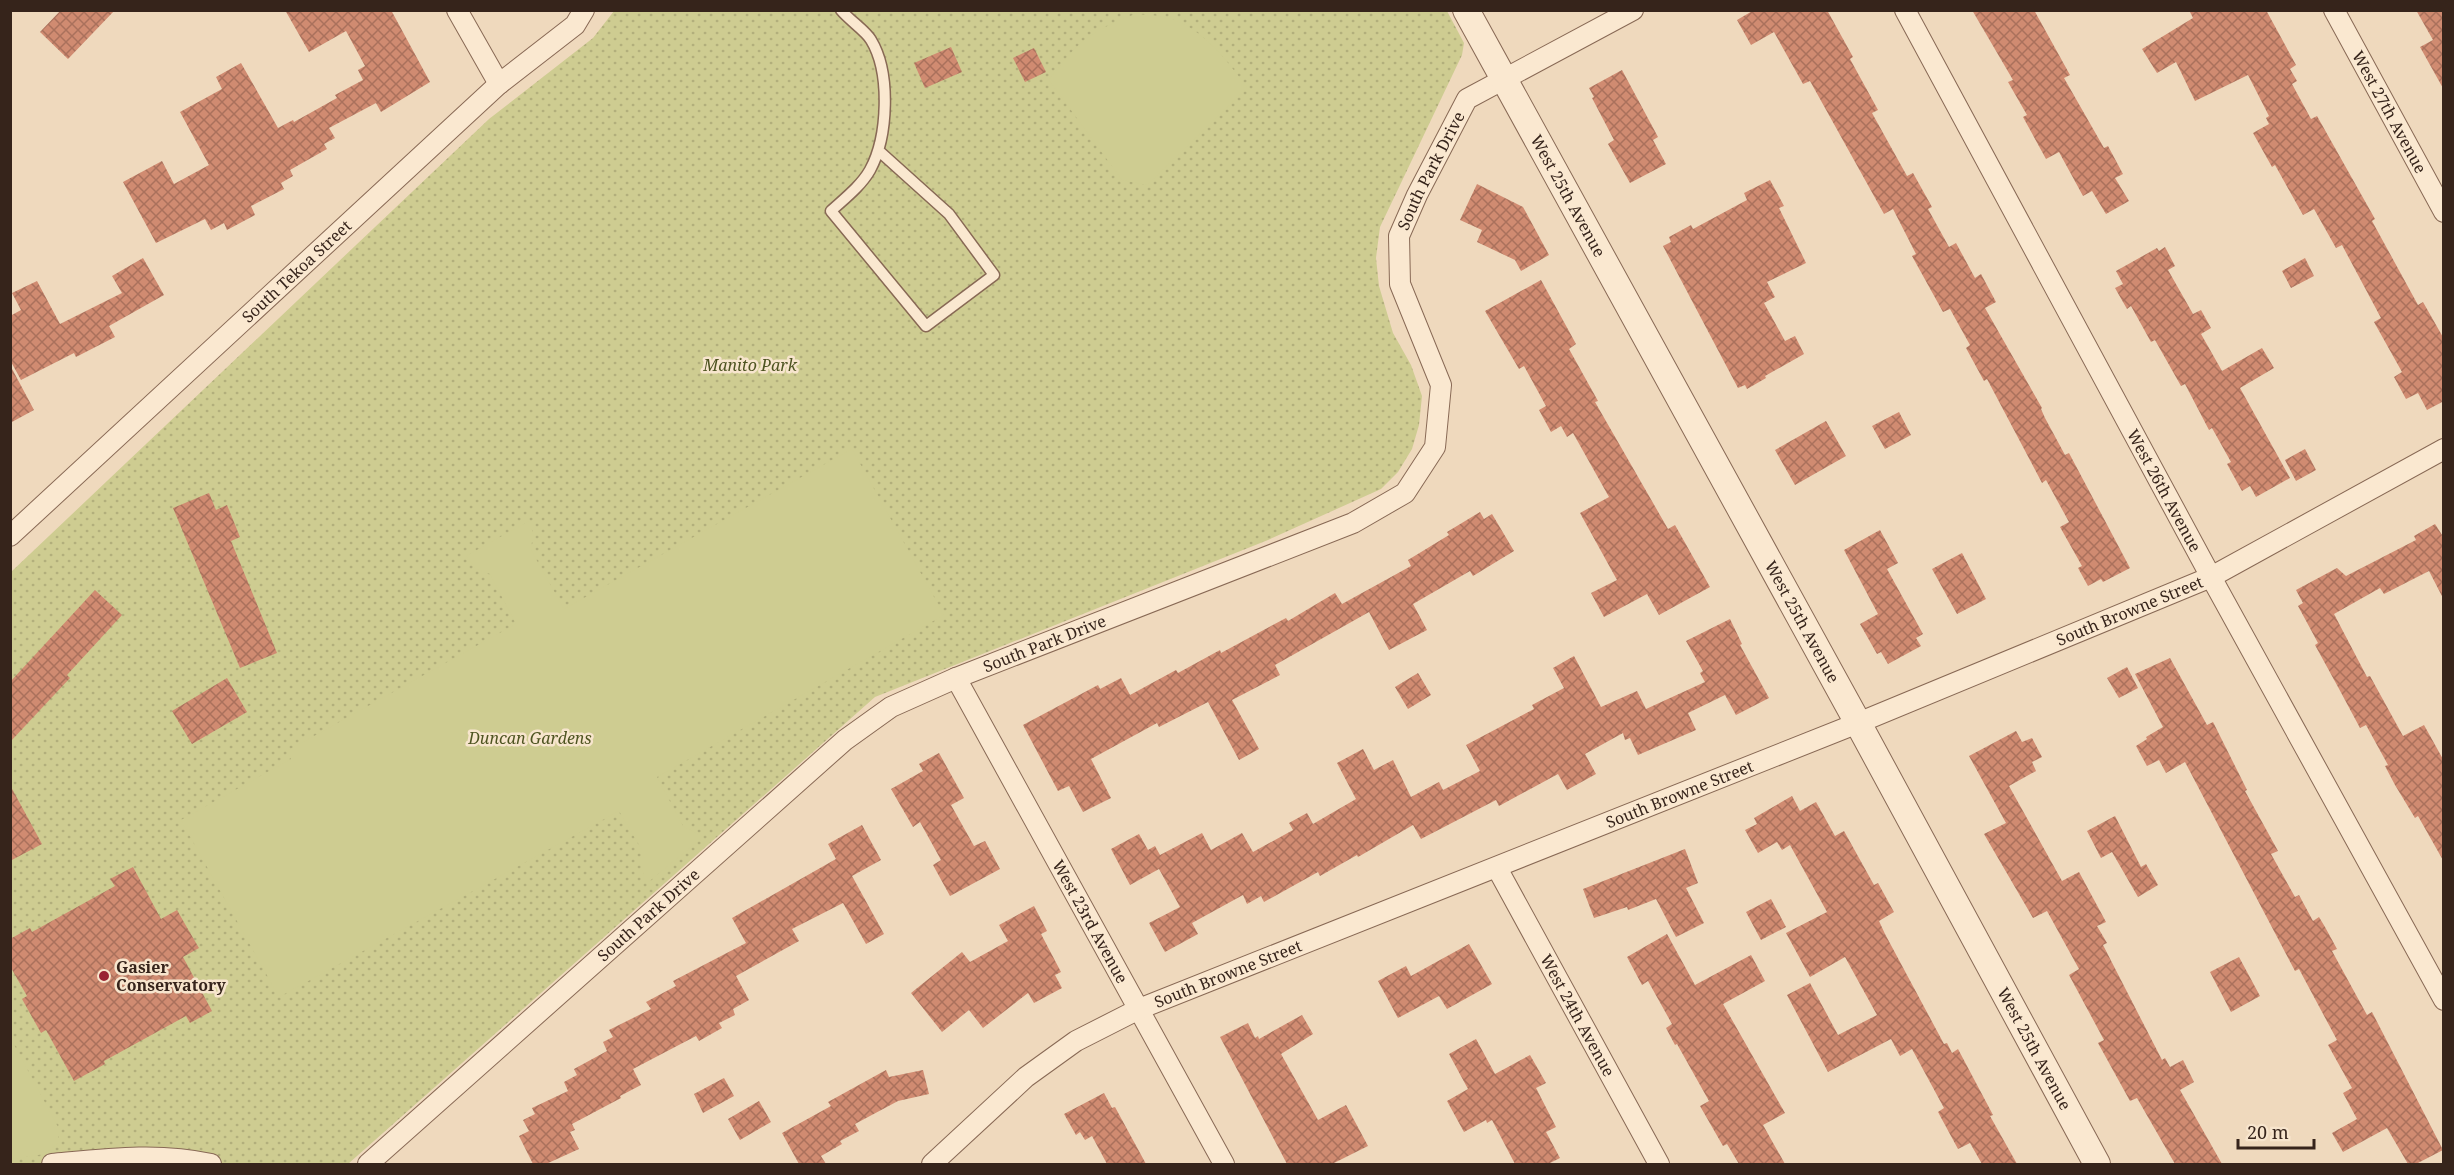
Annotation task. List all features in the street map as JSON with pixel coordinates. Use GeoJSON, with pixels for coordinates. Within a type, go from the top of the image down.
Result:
{"type":"FeatureCollection","features":[{"type":"Feature","properties":{"kind":"street"},"geometry":{"type":"LineString","coordinates":[[457,10],[499,84]]}},
{"type":"Feature","properties":{"kind":"street","name":"South Tekoa Street"},"geometry":{"type":"LineString","coordinates":[[10,536],[499,84],[575,25],[584,10]]}},
{"type":"Feature","properties":{"kind":"street","name":"West 25th Avenue"},"geometry":{"type":"LineString","coordinates":[[1466,10],[1858,723],[2097,1164]]}},
{"type":"Feature","properties":{"kind":"street","name":"South Park Drive"},"geometry":{"type":"LineString","coordinates":[[368,1164],[845,740],[891,707],[956,678],[1342,527],[1405,493],[1435,447],[1441,385],[1400,284],[1399,237],[1417,195],[1467,99],[1633,10]]}},
{"type":"Feature","properties":{"kind":"street","name":"West 26th Avenue"},"geometry":{"type":"LineString","coordinates":[[1905,10],[2211,577],[2444,1000]]}},
{"type":"Feature","properties":{"kind":"street","name":"West 27th Avenue"},"geometry":{"type":"LineString","coordinates":[[2334,10],[2444,212]]}},
{"type":"Feature","properties":{"kind":"street","name":"South Browne Street"},"geometry":{"type":"LineString","coordinates":[[932,1164],[1026,1077],[1076,1041],[1139,1010],[1858,723],[2211,577],[2444,449]]}},
{"type":"Feature","properties":{"kind":"street","name":"West 23rd Avenue"},"geometry":{"type":"LineString","coordinates":[[956,678],[1224,1164]]}},
{"type":"Feature","properties":{"kind":"street","name":"West 24th Avenue"},"geometry":{"type":"LineString","coordinates":[[1497,868],[1659,1164]]}},
{"type":"Feature","properties":{"kind":"street"},"geometry":{"type":"LineString","coordinates":[[52,1164],[147,1156],[211,1164]]}},
{"type":"Feature","properties":{"kind":"lane"},"geometry":{"type":"LineString","coordinates":[[841,10],[852,23],[870,37],[881,60],[884,82],[879,151],[868,172],[831,211],[926,326],[994,275],[949,214],[879,151]]}},
{"type":"Feature","properties":{"kind":"green space","name":"Manito Park"},"geometry":{"type":"Polygon","coordinates":[[[614,11],[1447,11],[1464,43],[1462,55],[1380,227],[1376,258],[1379,286],[1393,333],[1411,365],[1422,396],[1419,425],[1412,449],[1398,472],[1381,489],[1268,540],[875,697],[348,1164],[11,1164],[11,572],[489,119],[593,38],[614,11]]]}},
{"type":"Feature","properties":{"kind":"green space"},"geometry":{"type":"Polygon","coordinates":[[[1135,14],[1168,18],[1195,31],[1215,48],[1247,88],[1147,185],[1122,180],[1049,80],[1068,56],[1086,39],[1107,26],[1135,14]]]}},
{"type":"Feature","properties":{"kind":"green space","name":"Duncan Gardens"},"geometry":{"type":"Polygon","coordinates":[[[852,449],[944,615],[657,777],[683,826],[703,837],[646,884],[642,868],[642,850],[619,811],[279,997],[181,820],[291,759],[287,751],[516,624],[490,574],[476,569],[466,556],[529,521],[533,533],[531,550],[564,609],[852,449]]]}},
{"type":"Feature","properties":{"kind":"green space"},"geometry":{"type":"Polygon","coordinates":[[[10,1037],[58,1127],[58,1143],[45,1154],[11,1159],[10,1037]]]}},
{"type":"Feature","properties":{"kind":"building"},"geometry":{"type":"Polygon","coordinates":[[[61,10],[115,10],[68,59],[40,32],[61,10]]]}},
{"type":"Feature","properties":{"kind":"building"},"geometry":{"type":"Polygon","coordinates":[[[285,10],[391,10],[430,82],[381,112],[376,103],[329,128],[335,138],[324,144],[327,149],[290,170],[293,176],[281,183],[284,189],[251,206],[255,215],[227,230],[224,223],[211,230],[205,219],[156,243],[123,182],[162,161],[174,184],[209,165],[180,112],[222,89],[216,77],[241,63],[278,128],[293,120],[294,122],[337,98],[335,95],[363,80],[358,70],[365,66],[346,31],[309,52],[285,10]]]}},
{"type":"Feature","properties":{"kind":"building"},"geometry":{"type":"Polygon","coordinates":[[[1754,10],[1827,10],[1853,57],[1850,59],[1878,110],[1872,113],[1907,176],[1913,173],[1932,207],[1928,209],[1949,247],[1956,243],[1975,278],[1981,274],[1996,302],[1985,308],[2042,408],[2065,455],[2069,453],[2130,568],[2103,582],[2101,579],[2088,586],[2078,568],[2082,566],[2060,527],[2069,522],[2046,480],[2042,483],[1987,379],[1984,381],[1966,348],[1970,345],[1950,309],[1943,312],[1912,256],[1916,254],[1893,209],[1884,214],[1810,81],[1803,84],[1774,32],[1751,45],[1737,20],[1754,10]]]}},
{"type":"Feature","properties":{"kind":"building"},"geometry":{"type":"Polygon","coordinates":[[[1972,10],[2034,10],[2070,75],[2064,78],[2104,148],[2108,146],[2123,174],[2115,178],[2129,201],[2106,214],[2092,191],[2083,196],[2059,152],[2046,159],[2023,117],[2027,115],[2008,82],[2013,80],[1972,10]]]}},
{"type":"Feature","properties":{"kind":"building"},"geometry":{"type":"Polygon","coordinates":[[[2189,10],[2266,10],[2296,65],[2290,69],[2297,81],[2292,84],[2311,119],[2317,116],[2375,219],[2372,221],[2418,305],[2423,302],[2444,339],[2444,401],[2427,410],[2418,393],[2406,399],[2394,377],[2402,372],[2374,322],[2381,318],[2342,245],[2336,248],[2314,209],[2303,215],[2275,165],[2272,167],[2253,133],[2269,124],[2266,118],[2269,116],[2248,75],[2195,101],[2176,62],[2157,73],[2142,49],[2193,18],[2189,10]]]}},
{"type":"Feature","properties":{"kind":"building"},"geometry":{"type":"Polygon","coordinates":[[[2416,10],[2444,10],[2444,90],[2420,47],[2433,40],[2416,10]]]}},
{"type":"Feature","properties":{"kind":"building"},"geometry":{"type":"Polygon","coordinates":[[[951,47],[962,72],[925,88],[914,63],[951,47]]]}},
{"type":"Feature","properties":{"kind":"building"},"geometry":{"type":"Polygon","coordinates":[[[1034,48],[1046,72],[1025,82],[1013,58],[1034,48]]]}},
{"type":"Feature","properties":{"kind":"building"},"geometry":{"type":"Polygon","coordinates":[[[1622,70],[1658,137],[1653,140],[1666,164],[1630,183],[1608,144],[1614,140],[1589,88],[1622,70]]]}},
{"type":"Feature","properties":{"kind":"building"},"geometry":{"type":"Polygon","coordinates":[[[1770,180],[1784,206],[1779,208],[1806,263],[1767,282],[1775,297],[1764,303],[1785,341],[1795,336],[1804,354],[1747,389],[1745,385],[1738,388],[1663,246],[1671,242],[1669,237],[1691,225],[1693,229],[1747,200],[1744,193],[1770,180]]]}},
{"type":"Feature","properties":{"kind":"building"},"geometry":{"type":"Polygon","coordinates":[[[1477,184],[1523,207],[1549,255],[1521,271],[1515,260],[1477,242],[1482,230],[1460,220],[1477,184]]]}},
{"type":"Feature","properties":{"kind":"building"},"geometry":{"type":"Polygon","coordinates":[[[2165,247],[2175,266],[2168,270],[2193,314],[2201,310],[2211,328],[2201,334],[2222,371],[2262,348],[2274,368],[2240,388],[2290,478],[2256,497],[2250,486],[2242,491],[2227,464],[2231,462],[2212,428],[2209,430],[2185,384],[2181,386],[2155,340],[2151,342],[2131,306],[2127,309],[2115,288],[2123,284],[2116,271],[2157,248],[2159,251],[2165,247]]]}},
{"type":"Feature","properties":{"kind":"building"},"geometry":{"type":"Polygon","coordinates":[[[143,258],[164,295],[109,326],[115,337],[76,357],[74,353],[21,380],[10,360],[10,316],[21,310],[12,293],[37,281],[60,324],[122,293],[112,276],[143,258]]]}},
{"type":"Feature","properties":{"kind":"building"},"geometry":{"type":"Polygon","coordinates":[[[2305,258],[2314,276],[2291,288],[2282,271],[2305,258]]]}},
{"type":"Feature","properties":{"kind":"building"},"geometry":{"type":"Polygon","coordinates":[[[1541,280],[1576,344],[1569,349],[1598,401],[1595,402],[1668,529],[1675,525],[1710,587],[1659,615],[1647,594],[1604,617],[1591,593],[1617,580],[1580,513],[1609,497],[1573,433],[1567,437],[1561,426],[1551,432],[1539,410],[1546,406],[1524,366],[1519,369],[1485,311],[1541,280]]]}},
{"type":"Feature","properties":{"kind":"building"},"geometry":{"type":"Polygon","coordinates":[[[10,365],[34,410],[10,423],[10,365]]]}},
{"type":"Feature","properties":{"kind":"building"},"geometry":{"type":"Polygon","coordinates":[[[1899,412],[1911,435],[1885,449],[1872,426],[1899,412]]]}},
{"type":"Feature","properties":{"kind":"building"},"geometry":{"type":"Polygon","coordinates":[[[1826,421],[1846,456],[1795,485],[1775,450],[1826,421]]]}},
{"type":"Feature","properties":{"kind":"building"},"geometry":{"type":"Polygon","coordinates":[[[2305,449],[2316,470],[2296,481],[2285,460],[2305,449]]]}},
{"type":"Feature","properties":{"kind":"building"},"geometry":{"type":"Polygon","coordinates":[[[209,493],[216,510],[227,505],[240,537],[231,541],[277,653],[240,668],[173,508],[209,493]]]}},
{"type":"Feature","properties":{"kind":"building"},"geometry":{"type":"Polygon","coordinates":[[[1480,512],[1484,519],[1492,514],[1514,551],[1473,576],[1470,571],[1413,604],[1427,630],[1389,650],[1369,612],[1275,665],[1280,675],[1232,700],[1259,749],[1239,760],[1208,702],[1159,727],[1157,723],[1091,759],[1111,798],[1083,812],[1069,786],[1058,791],[1023,725],[1098,685],[1100,689],[1121,678],[1130,695],[1176,670],[1178,673],[1220,650],[1221,653],[1286,618],[1288,621],[1335,593],[1342,604],[1411,566],[1408,560],[1449,535],[1447,532],[1480,512]]]}},
{"type":"Feature","properties":{"kind":"building"},"geometry":{"type":"Polygon","coordinates":[[[2435,524],[2444,538],[2444,600],[2429,571],[2384,594],[2380,588],[2334,614],[2367,677],[2370,676],[2403,736],[2424,725],[2444,761],[2444,862],[2418,816],[2415,818],[2395,785],[2385,766],[2388,765],[2366,725],[2360,728],[2315,645],[2318,643],[2298,606],[2303,603],[2296,590],[2337,568],[2346,576],[2416,540],[2414,536],[2435,524]]]}},
{"type":"Feature","properties":{"kind":"building"},"geometry":{"type":"Polygon","coordinates":[[[1880,530],[1898,563],[1887,569],[1923,634],[1916,638],[1921,646],[1888,664],[1881,652],[1877,654],[1860,624],[1878,614],[1844,550],[1880,530]]]}},
{"type":"Feature","properties":{"kind":"building"},"geometry":{"type":"Polygon","coordinates":[[[1962,553],[1986,599],[1957,614],[1932,569],[1962,553]]]}},
{"type":"Feature","properties":{"kind":"building"},"geometry":{"type":"Polygon","coordinates":[[[95,590],[122,615],[67,675],[70,678],[10,742],[10,682],[95,590]]]}},
{"type":"Feature","properties":{"kind":"building"},"geometry":{"type":"Polygon","coordinates":[[[1730,619],[1742,644],[1740,645],[1769,698],[1736,715],[1725,695],[1688,713],[1696,730],[1638,755],[1630,738],[1625,740],[1623,733],[1585,754],[1596,774],[1567,790],[1558,774],[1499,806],[1496,800],[1421,839],[1413,825],[1358,857],[1357,855],[1320,876],[1318,872],[1264,902],[1261,896],[1247,904],[1243,895],[1192,923],[1198,934],[1165,952],[1149,923],[1180,907],[1159,869],[1130,885],[1111,849],[1139,834],[1148,850],[1155,846],[1160,855],[1202,833],[1211,850],[1242,833],[1253,852],[1293,830],[1289,823],[1307,813],[1313,824],[1356,799],[1337,763],[1363,749],[1374,770],[1393,760],[1411,797],[1439,782],[1443,790],[1480,771],[1466,745],[1534,709],[1532,705],[1564,688],[1553,668],[1574,656],[1601,707],[1637,691],[1646,709],[1705,682],[1700,673],[1703,671],[1686,641],[1730,619]]]}},
{"type":"Feature","properties":{"kind":"building"},"geometry":{"type":"Polygon","coordinates":[[[2170,658],[2207,725],[2213,722],[2247,790],[2245,791],[2278,851],[2271,854],[2295,897],[2299,895],[2313,921],[2319,917],[2325,927],[2337,949],[2332,951],[2367,1015],[2372,1012],[2443,1150],[2416,1164],[2408,1164],[2387,1128],[2343,1152],[2332,1133],[2357,1119],[2343,1093],[2352,1088],[2328,1045],[2337,1040],[2299,969],[2295,971],[2185,762],[2166,773],[2159,760],[2147,766],[2136,746],[2163,727],[2135,674],[2170,658]]]}},
{"type":"Feature","properties":{"kind":"building"},"geometry":{"type":"Polygon","coordinates":[[[2127,667],[2138,688],[2119,698],[2107,678],[2127,667]]]}},
{"type":"Feature","properties":{"kind":"building"},"geometry":{"type":"Polygon","coordinates":[[[1418,673],[1431,695],[1408,709],[1395,687],[1418,673]]]}},
{"type":"Feature","properties":{"kind":"building"},"geometry":{"type":"Polygon","coordinates":[[[227,678],[247,712],[192,744],[172,711],[227,678]]]}},
{"type":"Feature","properties":{"kind":"building"},"geometry":{"type":"Polygon","coordinates":[[[2016,731],[2022,742],[2032,738],[2042,757],[2032,762],[2036,771],[2009,786],[2062,881],[2079,872],[2106,922],[2097,926],[2107,943],[2103,945],[2162,1060],[2165,1058],[2170,1067],[2183,1060],[2194,1082],[2180,1090],[2222,1164],[2175,1164],[2137,1098],[2130,1101],[2098,1043],[2104,1040],[2069,975],[2079,969],[2047,911],[2033,918],[1984,834],[2006,823],[1969,756],[2016,731]]]}},
{"type":"Feature","properties":{"kind":"building"},"geometry":{"type":"Polygon","coordinates":[[[939,753],[964,798],[951,805],[974,846],[985,841],[1000,869],[950,896],[933,865],[941,860],[920,822],[913,827],[891,789],[923,771],[919,764],[939,753]]]}},
{"type":"Feature","properties":{"kind":"building"},"geometry":{"type":"Polygon","coordinates":[[[10,785],[42,844],[10,861],[10,785]]]}},
{"type":"Feature","properties":{"kind":"building"},"geometry":{"type":"Polygon","coordinates":[[[1792,796],[1800,811],[1816,802],[1835,836],[1844,831],[1874,885],[1878,883],[1894,912],[1879,921],[1885,934],[1944,1044],[1947,1043],[1952,1053],[1958,1049],[1993,1115],[1990,1116],[2017,1164],[1982,1164],[1970,1143],[1958,1149],[1938,1112],[1944,1108],[1912,1049],[1900,1056],[1891,1039],[1828,1072],[1787,995],[1810,983],[1838,1035],[1877,1015],[1845,957],[1810,977],[1786,933],[1827,912],[1790,845],[1782,850],[1777,842],[1758,853],[1745,830],[1757,824],[1754,818],[1792,796]]]}},
{"type":"Feature","properties":{"kind":"building"},"geometry":{"type":"Polygon","coordinates":[[[2115,816],[2141,867],[2146,864],[2158,885],[2138,897],[2112,852],[2101,858],[2087,831],[2115,816]]]}},
{"type":"Feature","properties":{"kind":"building"},"geometry":{"type":"Polygon","coordinates":[[[862,825],[881,860],[852,876],[884,934],[866,944],[843,903],[792,929],[799,941],[736,976],[749,1000],[733,1009],[735,1015],[719,1023],[722,1028],[699,1041],[696,1036],[633,1069],[641,1085],[572,1124],[575,1130],[570,1132],[579,1149],[546,1164],[533,1164],[519,1136],[529,1131],[523,1120],[535,1114],[532,1108],[568,1091],[564,1082],[577,1075],[574,1069],[607,1051],[603,1042],[613,1037],[609,1030],[651,1009],[646,1002],[676,986],[673,981],[746,943],[732,918],[836,859],[828,844],[862,825]]]}},
{"type":"Feature","properties":{"kind":"building"},"geometry":{"type":"Polygon","coordinates":[[[1685,849],[1698,883],[1686,888],[1704,923],[1676,937],[1656,899],[1628,910],[1627,907],[1594,918],[1583,889],[1685,849]]]}},
{"type":"Feature","properties":{"kind":"building","name":"Gasier Conservatory"},"geometry":{"type":"Polygon","coordinates":[[[133,867],[161,919],[177,910],[199,948],[183,957],[212,1011],[190,1023],[186,1016],[104,1061],[105,1064],[74,1081],[46,1030],[41,1033],[22,999],[27,996],[10,966],[10,939],[30,928],[32,932],[115,886],[110,879],[133,867]]]}},
{"type":"Feature","properties":{"kind":"building"},"geometry":{"type":"Polygon","coordinates":[[[1771,899],[1786,927],[1761,940],[1746,912],[1771,899]]]}},
{"type":"Feature","properties":{"kind":"building"},"geometry":{"type":"Polygon","coordinates":[[[1034,906],[1047,931],[1041,934],[1061,972],[1055,975],[1062,988],[1034,1003],[1028,993],[983,1028],[969,1010],[942,1032],[911,993],[962,952],[970,962],[1008,941],[999,925],[1034,906]]]}},
{"type":"Feature","properties":{"kind":"building"},"geometry":{"type":"Polygon","coordinates":[[[1667,934],[1695,985],[1751,955],[1765,981],[1723,1004],[1785,1113],[1763,1125],[1785,1164],[1739,1164],[1727,1144],[1723,1146],[1700,1106],[1709,1101],[1666,1028],[1672,1024],[1648,981],[1642,985],[1627,957],[1667,934]]]}},
{"type":"Feature","properties":{"kind":"building"},"geometry":{"type":"Polygon","coordinates":[[[1469,944],[1492,984],[1447,1009],[1439,996],[1398,1018],[1378,981],[1406,966],[1411,976],[1469,944]]]}},
{"type":"Feature","properties":{"kind":"building"},"geometry":{"type":"Polygon","coordinates":[[[2239,957],[2260,996],[2231,1012],[2210,972],[2239,957]]]}},
{"type":"Feature","properties":{"kind":"building"},"geometry":{"type":"Polygon","coordinates":[[[1302,1015],[1313,1034],[1281,1054],[1318,1120],[1346,1105],[1368,1146],[1332,1164],[1287,1164],[1220,1037],[1248,1023],[1255,1038],[1258,1036],[1259,1039],[1302,1015]]]}},
{"type":"Feature","properties":{"kind":"building"},"geometry":{"type":"Polygon","coordinates":[[[1476,1039],[1495,1074],[1530,1055],[1546,1083],[1536,1088],[1556,1127],[1546,1132],[1560,1158],[1548,1164],[1515,1164],[1492,1120],[1487,1123],[1486,1120],[1464,1132],[1447,1101],[1468,1089],[1449,1054],[1476,1039]]]}},
{"type":"Feature","properties":{"kind":"building"},"geometry":{"type":"Polygon","coordinates":[[[886,1070],[889,1077],[923,1070],[929,1094],[898,1101],[855,1124],[859,1131],[840,1141],[842,1144],[821,1156],[826,1164],[799,1164],[782,1133],[831,1106],[828,1102],[886,1070]]]}},
{"type":"Feature","properties":{"kind":"building"},"geometry":{"type":"Polygon","coordinates":[[[724,1078],[734,1096],[703,1113],[694,1094],[724,1078]]]}},
{"type":"Feature","properties":{"kind":"building"},"geometry":{"type":"Polygon","coordinates":[[[1104,1093],[1112,1108],[1115,1107],[1146,1164],[1107,1164],[1092,1136],[1085,1140],[1080,1132],[1076,1135],[1064,1114],[1104,1093]]]}},
{"type":"Feature","properties":{"kind":"building"},"geometry":{"type":"Polygon","coordinates":[[[759,1101],[771,1122],[740,1140],[728,1119],[759,1101]]]}},
{"type":"Feature","properties":{"kind":"place","name":"Gasier Conservatory"},"geometry":{"type":"Point","coordinates":[104,976]}}]}
